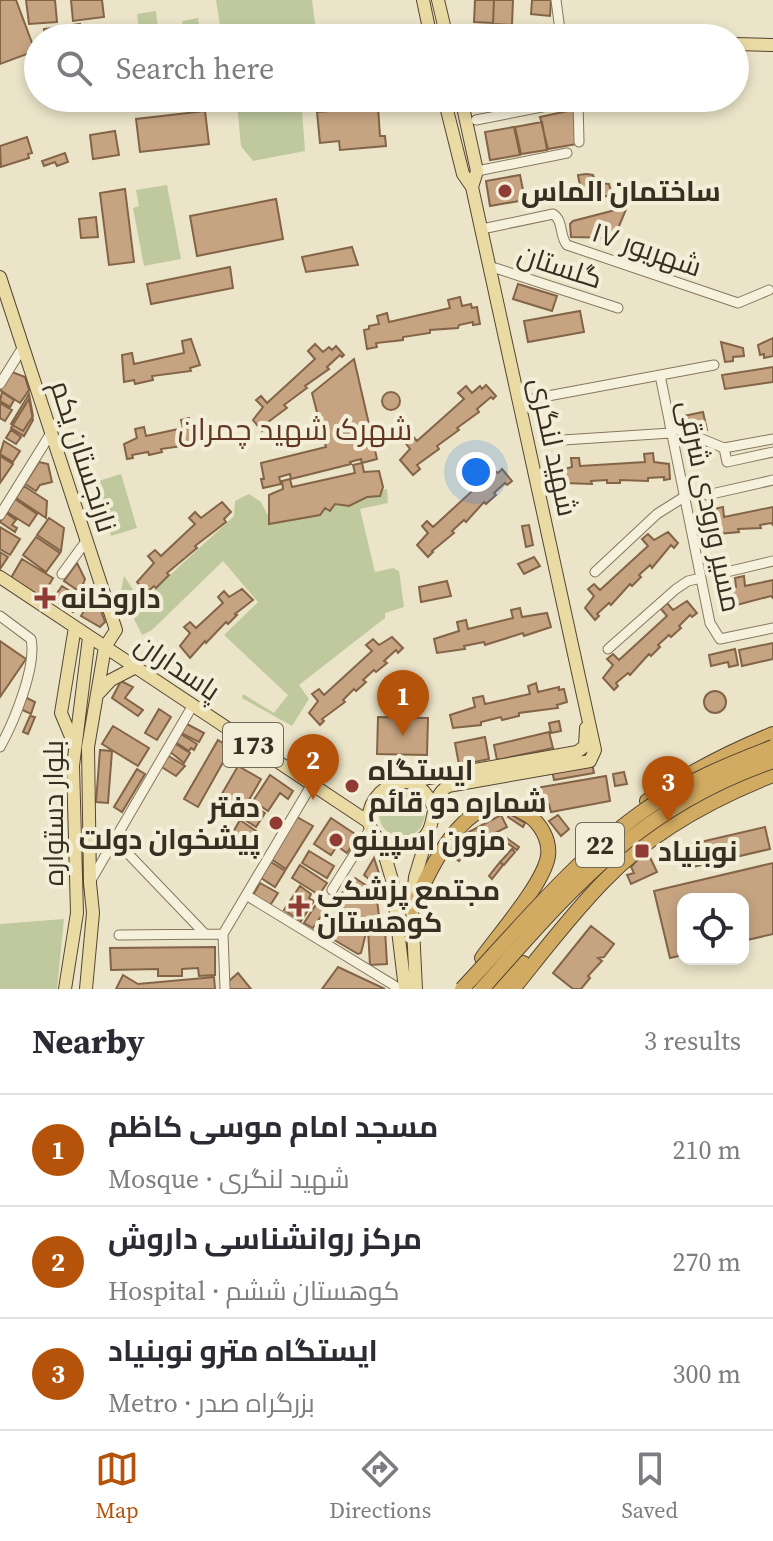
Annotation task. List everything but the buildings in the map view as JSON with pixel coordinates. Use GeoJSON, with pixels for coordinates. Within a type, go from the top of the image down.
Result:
{"type":"FeatureCollection","features":[{"type":"Feature","properties":{"kind":"highway"},"geometry":{"type":"LineString","coordinates":[[453,989],[584,852],[618,822],[666,787],[733,751],[773,734]]}},
{"type":"Feature","properties":{"kind":"highway","name":"22"},"geometry":{"type":"LineString","coordinates":[[462,989],[579,865],[628,823],[671,793],[773,747]]}},
{"type":"Feature","properties":{"kind":"highway","name":"22"},"geometry":{"type":"LineString","coordinates":[[485,989],[587,875],[630,836],[704,789],[773,761]]}},
{"type":"Feature","properties":{"kind":"highway"},"geometry":{"type":"LineString","coordinates":[[485,989],[600,872],[635,842],[680,810],[745,777],[773,769]]}},
{"type":"Feature","properties":{"kind":"highway"},"geometry":{"type":"LineString","coordinates":[[498,989],[569,912],[640,849],[684,818],[773,775]]}},
{"type":"Feature","properties":{"kind":"highway"},"geometry":{"type":"LineString","coordinates":[[412,908],[448,841],[466,820],[493,806],[517,808],[535,820],[546,836],[548,856],[541,877],[482,958]]}},
{"type":"Feature","properties":{"kind":"highway"},"geometry":{"type":"LineString","coordinates":[[513,989],[604,881]]}},
{"type":"Feature","properties":{"kind":"main road"},"geometry":{"type":"LineString","coordinates":[[423,0],[428,24]]}},
{"type":"Feature","properties":{"kind":"main road"},"geometry":{"type":"LineString","coordinates":[[438,0],[444,24]]}},
{"type":"Feature","properties":{"kind":"main road"},"geometry":{"type":"LineString","coordinates":[[749,44],[773,45]]}},
{"type":"Feature","properties":{"kind":"main road","name":"شهید لنگری"},"geometry":{"type":"LineString","coordinates":[[448,112],[463,174],[472,187],[482,229],[595,750],[590,761],[448,786]]}},
{"type":"Feature","properties":{"kind":"main road"},"geometry":{"type":"LineString","coordinates":[[464,112],[477,171],[472,187]]}},
{"type":"Feature","properties":{"kind":"main road","name":"نارنجستان یکم"},"geometry":{"type":"LineString","coordinates":[[0,277],[116,630],[105,647]]}},
{"type":"Feature","properties":{"kind":"main road","name":"پاسداران"},"geometry":{"type":"LineString","coordinates":[[0,577],[371,825]]}},
{"type":"Feature","properties":{"kind":"main road"},"geometry":{"type":"LineString","coordinates":[[75,627],[61,713],[75,745]]}},
{"type":"Feature","properties":{"kind":"main road","name":"بلوار دستواره"},"geometry":{"type":"LineString","coordinates":[[65,989],[77,913],[73,797],[75,745],[89,637]]}},
{"type":"Feature","properties":{"kind":"main road","name":"بلوار دستواره"},"geometry":{"type":"LineString","coordinates":[[86,989],[93,913],[88,747],[105,647]]}},
{"type":"Feature","properties":{"kind":"main road"},"geometry":{"type":"LineString","coordinates":[[98,694],[111,680],[136,667]]}},
{"type":"Feature","properties":{"kind":"main road"},"geometry":{"type":"LineString","coordinates":[[84,673],[100,677]]}},
{"type":"Feature","properties":{"kind":"main road","name":"شهید لنگری"},"geometry":{"type":"LineString","coordinates":[[403,782],[577,752],[585,746],[587,717]]}},
{"type":"Feature","properties":{"kind":"main road"},"geometry":{"type":"LineString","coordinates":[[433,776],[429,782],[432,788],[448,786]]}},
{"type":"Feature","properties":{"kind":"main road"},"geometry":{"type":"LineString","coordinates":[[403,989],[392,880],[380,839],[371,825],[371,803],[377,794],[393,783],[403,782],[422,789],[433,806]]}},
{"type":"Feature","properties":{"kind":"main road"},"geometry":{"type":"LineString","coordinates":[[416,989],[412,908],[415,877],[433,823],[433,806],[439,793],[448,786]]}},
{"type":"Feature","properties":{"kind":"main road"},"geometry":{"type":"LineString","coordinates":[[380,839],[400,847],[420,841],[428,833]]}},
{"type":"Feature","properties":{"kind":"main road"},"geometry":{"type":"LineString","coordinates":[[396,911],[412,908]]}},
{"type":"Feature","properties":{"kind":"street"},"geometry":{"type":"LineString","coordinates":[[556,0],[559,24]]}},
{"type":"Feature","properties":{"kind":"street"},"geometry":{"type":"LineString","coordinates":[[476,120],[515,112]]}},
{"type":"Feature","properties":{"kind":"street"},"geometry":{"type":"LineString","coordinates":[[578,112],[579,142]]}},
{"type":"Feature","properties":{"kind":"street"},"geometry":{"type":"LineString","coordinates":[[477,171],[567,153]]}},
{"type":"Feature","properties":{"kind":"street","name":"۱۷ شهریور"},"geometry":{"type":"LineString","coordinates":[[482,229],[553,214],[559,219],[567,245],[738,303],[769,290]]}},
{"type":"Feature","properties":{"kind":"street","name":"گلستان"},"geometry":{"type":"LineString","coordinates":[[489,266],[618,308]]}},
{"type":"Feature","properties":{"kind":"street"},"geometry":{"type":"LineString","coordinates":[[0,384],[23,347]]}},
{"type":"Feature","properties":{"kind":"street"},"geometry":{"type":"LineString","coordinates":[[521,401],[714,365]]}},
{"type":"Feature","properties":{"kind":"street","name":"مسیر ورودی شرقی"},"geometry":{"type":"LineString","coordinates":[[660,375],[710,623],[720,639],[773,628]]}},
{"type":"Feature","properties":{"kind":"street"},"geometry":{"type":"LineString","coordinates":[[563,440],[671,430],[724,448],[773,439]]}},
{"type":"Feature","properties":{"kind":"street"},"geometry":{"type":"LineString","coordinates":[[0,515],[51,433]]}},
{"type":"Feature","properties":{"kind":"street"},"geometry":{"type":"LineString","coordinates":[[724,448],[727,462],[773,452]]}},
{"type":"Feature","properties":{"kind":"street"},"geometry":{"type":"LineString","coordinates":[[707,495],[773,480]]}},
{"type":"Feature","properties":{"kind":"street"},"geometry":{"type":"LineString","coordinates":[[595,572],[657,514],[684,497]]}},
{"type":"Feature","properties":{"kind":"street"},"geometry":{"type":"LineString","coordinates":[[62,574],[87,540]]}},
{"type":"Feature","properties":{"kind":"street"},"geometry":{"type":"LineString","coordinates":[[718,574],[773,561]]}},
{"type":"Feature","properties":{"kind":"street"},"geometry":{"type":"LineString","coordinates":[[608,649],[676,589],[688,581],[701,578]]}},
{"type":"Feature","properties":{"kind":"street"},"geometry":{"type":"LineString","coordinates":[[0,616],[26,634],[33,648],[8,733],[0,747]]}},
{"type":"Feature","properties":{"kind":"street"},"geometry":{"type":"LineString","coordinates":[[90,883],[193,705]]}},
{"type":"Feature","properties":{"kind":"street"},"geometry":{"type":"LineString","coordinates":[[225,989],[223,934],[312,784]]}},
{"type":"Feature","properties":{"kind":"street"},"geometry":{"type":"LineString","coordinates":[[332,890],[371,825]]}},
{"type":"Feature","properties":{"kind":"street"},"geometry":{"type":"LineString","coordinates":[[116,841],[205,934]]}},
{"type":"Feature","properties":{"kind":"street"},"geometry":{"type":"LineString","coordinates":[[246,895],[403,989]]}},
{"type":"Feature","properties":{"kind":"street"},"geometry":{"type":"LineString","coordinates":[[119,935],[223,934]]}},
{"type":"Feature","properties":{"kind":"green space"},"geometry":{"type":"Polygon","coordinates":[[[216,0],[312,0],[315,24],[220,24],[216,0]]]}},
{"type":"Feature","properties":{"kind":"green space"},"geometry":{"type":"Polygon","coordinates":[[[156,11],[157,24],[138,24],[137,14],[156,11]]]}},
{"type":"Feature","properties":{"kind":"green space"},"geometry":{"type":"Polygon","coordinates":[[[198,18],[199,24],[183,24],[182,21],[198,18]]]}},
{"type":"Feature","properties":{"kind":"green space"},"geometry":{"type":"Polygon","coordinates":[[[238,112],[302,112],[305,151],[253,161],[241,146],[238,112]]]}},
{"type":"Feature","properties":{"kind":"green space"},"geometry":{"type":"Polygon","coordinates":[[[167,185],[181,259],[144,266],[133,208],[139,206],[136,190],[167,185]]]}},
{"type":"Feature","properties":{"kind":"green space"},"geometry":{"type":"Polygon","coordinates":[[[121,474],[137,528],[111,536],[95,482],[121,474]]]}},
{"type":"Feature","properties":{"kind":"green space"},"geometry":{"type":"Polygon","coordinates":[[[387,489],[388,503],[360,509],[375,572],[393,568],[399,571],[404,607],[385,613],[385,618],[299,685],[309,699],[292,726],[242,698],[243,694],[274,713],[288,695],[224,635],[258,602],[223,561],[152,630],[142,635],[123,597],[124,576],[136,594],[145,598],[234,516],[235,501],[249,494],[261,502],[267,514],[387,489]]]}},
{"type":"Feature","properties":{"kind":"green space"},"geometry":{"type":"Polygon","coordinates":[[[402,791],[418,798],[425,814],[418,830],[402,837],[386,830],[379,814],[386,798],[402,791]]]}},
{"type":"Feature","properties":{"kind":"green space"},"geometry":{"type":"Polygon","coordinates":[[[64,919],[57,989],[0,989],[0,924],[64,919]]]}},
{"type":"Feature","properties":{"kind":"place","name":"ساختمان الماس"},"geometry":{"type":"Point","coordinates":[505,191]}},
{"type":"Feature","properties":{"kind":"place","name":"داروخانه"},"geometry":{"type":"Point","coordinates":[45,598]}},
{"type":"Feature","properties":{"kind":"place","name":"مسجد امام موسی کاظم"},"geometry":{"type":"Point","coordinates":[403,736]}},
{"type":"Feature","properties":{"kind":"place","name":"ایستگاه شماره دو قائم"},"geometry":{"type":"Point","coordinates":[352,786]}},
{"type":"Feature","properties":{"kind":"place","name":"مرکز روانشناسی داروش"},"geometry":{"type":"Point","coordinates":[313,800]}},
{"type":"Feature","properties":{"kind":"place","name":"ایستگاه مترو نوبنیاد"},"geometry":{"type":"Point","coordinates":[668,822]}},
{"type":"Feature","properties":{"kind":"place","name":"دفتر پیشخوان دولت"},"geometry":{"type":"Point","coordinates":[276,823]}},
{"type":"Feature","properties":{"kind":"place","name":"مزون اسپینو"},"geometry":{"type":"Point","coordinates":[336,840]}},
{"type":"Feature","properties":{"kind":"place","name":"نوبنیاد"},"geometry":{"type":"Point","coordinates":[642,851]}},
{"type":"Feature","properties":{"kind":"place","name":"مجتمع پزشکی کوهستان"},"geometry":{"type":"Point","coordinates":[299,906]}},
{"type":"Feature","properties":{"kind":"district","name":"شهرک شهید چمران"},"geometry":{"type":"Point","coordinates":[295,429]}}]}
